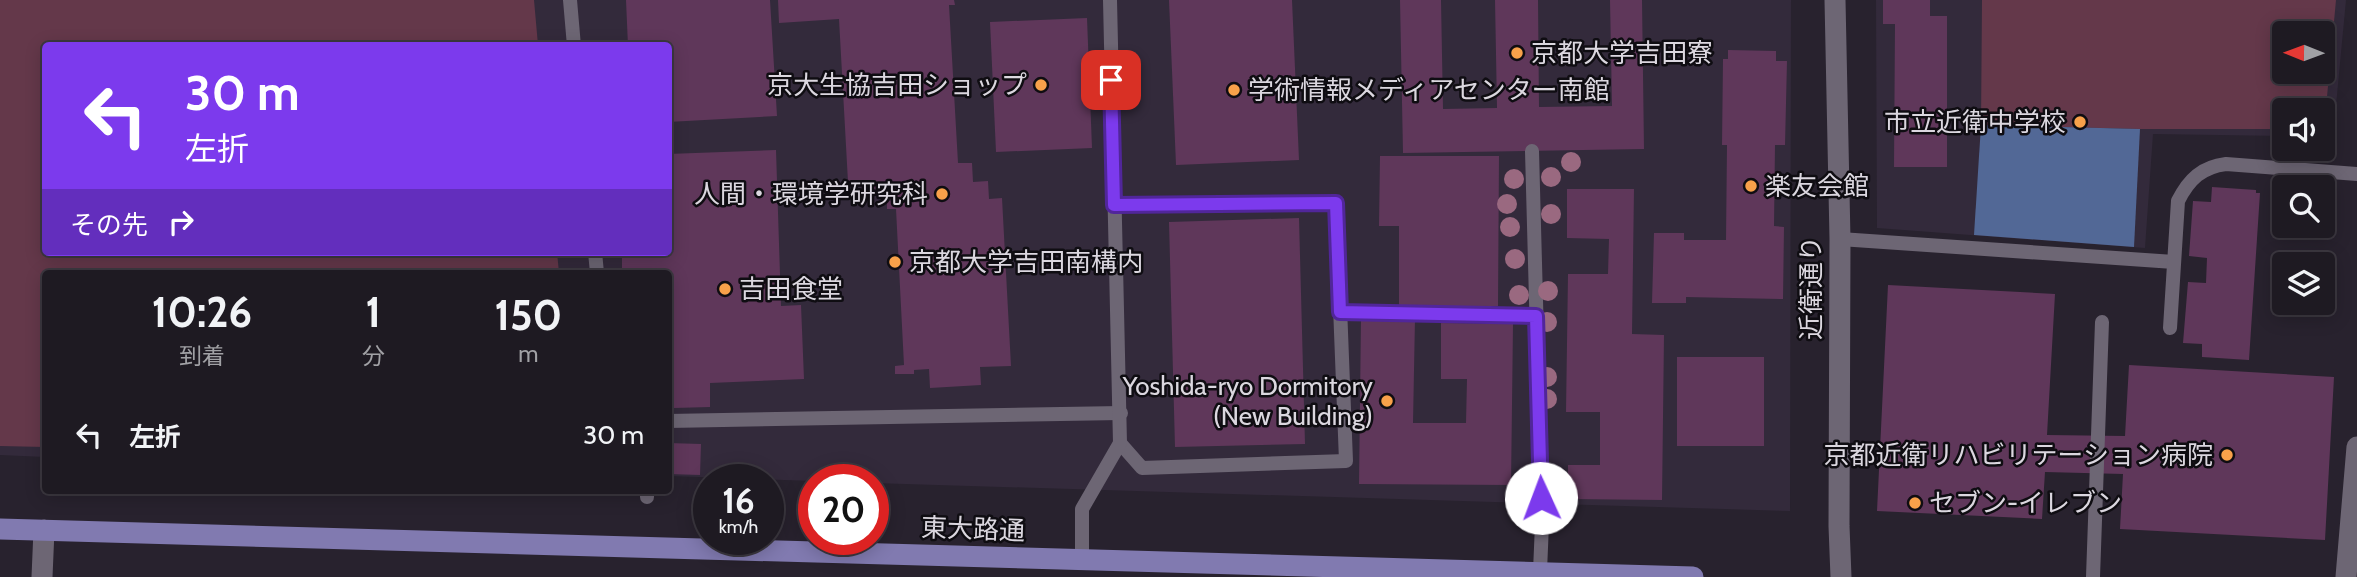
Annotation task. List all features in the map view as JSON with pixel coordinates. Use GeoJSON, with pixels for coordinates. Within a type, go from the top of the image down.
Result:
{"type":"FeatureCollection","features":[{"type":"Feature","properties":{"kind":"main road","name":"東大路通"},"geometry":{"type":"LineString","coordinates":[[0,528],[1497,574],[1540,571],[1693,577]]}},
{"type":"Feature","properties":{"kind":"street","name":"近衛通り"},"geometry":{"type":"LineString","coordinates":[[1835,0],[1840,239],[1841,577]]}},
{"type":"Feature","properties":{"kind":"street"},"geometry":{"type":"LineString","coordinates":[[2346,577],[2357,447]]}},
{"type":"Feature","properties":{"kind":"street"},"geometry":{"type":"LineString","coordinates":[[42,577],[44,530]]}},
{"type":"Feature","properties":{"kind":"lane"},"geometry":{"type":"LineString","coordinates":[[570,0],[574,42]]}},
{"type":"Feature","properties":{"kind":"lane"},"geometry":{"type":"LineString","coordinates":[[1082,560],[1082,509],[1120,443],[1110,0]]}},
{"type":"Feature","properties":{"kind":"lane"},"geometry":{"type":"LineString","coordinates":[[1532,151],[1542,524],[1540,571]]}},
{"type":"Feature","properties":{"kind":"lane"},"geometry":{"type":"LineString","coordinates":[[2170,328],[2178,201],[2186,186],[2198,173],[2213,166],[2241,164],[2357,174]]}},
{"type":"Feature","properties":{"kind":"lane"},"geometry":{"type":"LineString","coordinates":[[1114,205],[1336,203],[1346,461],[1142,468],[1120,443]]}},
{"type":"Feature","properties":{"kind":"lane"},"geometry":{"type":"LineString","coordinates":[[1840,239],[2174,262]]}},
{"type":"Feature","properties":{"kind":"lane"},"geometry":{"type":"LineString","coordinates":[[1340,312],[1536,316]]}},
{"type":"Feature","properties":{"kind":"lane"},"geometry":{"type":"LineString","coordinates":[[2094,577],[2102,321]]}},
{"type":"Feature","properties":{"kind":"lane"},"geometry":{"type":"LineString","coordinates":[[672,421],[1121,413]]}},
{"type":"Feature","properties":{"kind":"shaded area","name":"京都大学吉田南構内"},"geometry":{"type":"Polygon","coordinates":[[[0,0],[1791,0],[1790,511],[889,483],[889,464],[798,464],[798,480],[784,480],[784,464],[693,464],[693,477],[672,476],[672,270],[42,270],[42,457],[0,455],[0,0]]]}},
{"type":"Feature","properties":{"kind":"shaded area"},"geometry":{"type":"Polygon","coordinates":[[[0,0],[534,0],[538,42],[42,42],[42,256],[557,256],[559,270],[42,270],[42,447],[0,446],[0,0]]]}},
{"type":"Feature","properties":{"kind":"shaded area","name":"市立近衛中学校"},"geometry":{"type":"Polygon","coordinates":[[[1876,0],[2346,0],[2335,116],[2335,98],[2272,98],[2272,136],[2153,134],[2145,248],[1877,228],[1876,0]]]}},
{"type":"Feature","properties":{"kind":"shaded area"},"geometry":{"type":"Polygon","coordinates":[[[1982,0],[2336,0],[2334,21],[2272,21],[2272,84],[2328,84],[2327,98],[2272,98],[2272,129],[1981,125],[1982,0]]]}},
{"type":"Feature","properties":{"kind":"water"},"geometry":{"type":"Polygon","coordinates":[[[1981,125],[2140,129],[2134,247],[1974,235],[1981,125]]]}},
{"type":"Feature","properties":{"kind":"building"},"geometry":{"type":"Polygon","coordinates":[[[626,0],[770,0],[777,116],[672,122],[672,42],[628,42],[626,0]]]}},
{"type":"Feature","properties":{"kind":"building","name":"人間・環境学研究科"},"geometry":{"type":"Polygon","coordinates":[[[778,0],[954,0],[955,5],[949,5],[958,163],[972,163],[973,182],[988,181],[989,199],[1002,198],[1011,366],[980,367],[981,385],[930,388],[929,369],[914,370],[914,374],[895,374],[895,366],[904,365],[896,209],[887,209],[887,201],[895,200],[895,188],[862,190],[861,182],[848,182],[839,19],[779,23],[778,0]]]}},
{"type":"Feature","properties":{"kind":"building","name":"学術情報メディアセンター南館"},"geometry":{"type":"Polygon","coordinates":[[[1169,0],[1292,0],[1299,160],[1176,165],[1169,0]]]}},
{"type":"Feature","properties":{"kind":"building","name":"京都大学吉田寮"},"geometry":{"type":"Polygon","coordinates":[[[1400,0],[1441,0],[1443,109],[1497,108],[1495,0],[1538,0],[1539,107],[1612,106],[1610,0],[1642,0],[1644,149],[1403,153],[1400,0]]]}},
{"type":"Feature","properties":{"kind":"building"},"geometry":{"type":"Polygon","coordinates":[[[1883,0],[1930,0],[1930,16],[1947,16],[1947,167],[1894,167],[1895,24],[1883,24],[1883,0]]]}},
{"type":"Feature","properties":{"kind":"building","name":"京大生協吉田ショップ"},"geometry":{"type":"Polygon","coordinates":[[[1087,18],[1092,148],[996,152],[990,22],[1087,18]]]}},
{"type":"Feature","properties":{"kind":"building"},"geometry":{"type":"Polygon","coordinates":[[[1728,50],[1776,51],[1776,61],[1787,61],[1785,145],[1775,145],[1774,226],[1784,227],[1783,299],[1686,297],[1686,303],[1652,303],[1654,233],[1684,233],[1684,240],[1726,240],[1727,145],[1722,145],[1723,59],[1728,59],[1728,50]]]}},
{"type":"Feature","properties":{"kind":"building","name":"吉田食堂"},"geometry":{"type":"Polygon","coordinates":[[[776,150],[781,306],[801,305],[804,379],[710,383],[710,407],[674,408],[672,270],[622,270],[622,256],[672,256],[672,154],[776,150]]]}},
{"type":"Feature","properties":{"kind":"building"},"geometry":{"type":"Polygon","coordinates":[[[1380,156],[1499,156],[1498,306],[1399,306],[1399,226],[1379,226],[1380,156]]]}},
{"type":"Feature","properties":{"kind":"building"},"geometry":{"type":"Polygon","coordinates":[[[2212,187],[2256,190],[2256,193],[2260,193],[2249,360],[2202,357],[2202,344],[2183,343],[2188,282],[2206,283],[2207,258],[2189,256],[2193,201],[2211,202],[2212,187]]]}},
{"type":"Feature","properties":{"kind":"building"},"geometry":{"type":"Polygon","coordinates":[[[1567,189],[1634,189],[1632,334],[1664,335],[1662,500],[1568,499],[1568,465],[1600,465],[1600,412],[1566,412],[1568,274],[1608,274],[1609,239],[1567,238],[1567,189]]]}},
{"type":"Feature","properties":{"kind":"building"},"geometry":{"type":"Polygon","coordinates":[[[1299,218],[1305,444],[1175,447],[1169,222],[1299,218]]]}},
{"type":"Feature","properties":{"kind":"building"},"geometry":{"type":"Polygon","coordinates":[[[1888,285],[2055,294],[2047,435],[2125,436],[2129,365],[2334,377],[2325,540],[2120,529],[2123,474],[2045,472],[2042,519],[1877,511],[1888,285]]]}},
{"type":"Feature","properties":{"kind":"building","name":"Yoshida-ryo Dormitory (New Building)"},"geometry":{"type":"Polygon","coordinates":[[[1361,318],[1415,318],[1413,423],[1466,423],[1467,379],[1441,379],[1441,323],[1513,324],[1511,485],[1359,484],[1361,318]]]}},
{"type":"Feature","properties":{"kind":"building"},"geometry":{"type":"Polygon","coordinates":[[[1677,357],[1764,357],[1764,446],[1677,446],[1677,357]]]}},
{"type":"Feature","properties":{"kind":"building"},"geometry":{"type":"Polygon","coordinates":[[[672,443],[701,444],[700,464],[693,464],[693,475],[672,474],[672,443]]]}},
{"type":"Feature","properties":{"kind":"place","name":"京都大学吉田寮"},"geometry":{"type":"Point","coordinates":[1517,53]}},
{"type":"Feature","properties":{"kind":"place","name":"京大生協吉田ショップ"},"geometry":{"type":"Point","coordinates":[1041,85]}},
{"type":"Feature","properties":{"kind":"place","name":"学術情報メディアセンター南館"},"geometry":{"type":"Point","coordinates":[1234,90]}},
{"type":"Feature","properties":{"kind":"place","name":"市立近衛中学校"},"geometry":{"type":"Point","coordinates":[2080,122]}},
{"type":"Feature","properties":{"kind":"place","name":"楽友会館"},"geometry":{"type":"Point","coordinates":[1751,186]}},
{"type":"Feature","properties":{"kind":"place","name":"人間・環境学研究科"},"geometry":{"type":"Point","coordinates":[942,194]}},
{"type":"Feature","properties":{"kind":"place","name":"京都大学吉田南構内"},"geometry":{"type":"Point","coordinates":[895,262]}},
{"type":"Feature","properties":{"kind":"place","name":"吉田食堂"},"geometry":{"type":"Point","coordinates":[725,289]}},
{"type":"Feature","properties":{"kind":"place","name":"Yoshida-ryo Dormitory (New Building)"},"geometry":{"type":"Point","coordinates":[1387,401]}},
{"type":"Feature","properties":{"kind":"place","name":"京都近衛リハビリテーション病院"},"geometry":{"type":"Point","coordinates":[2227,455]}},
{"type":"Feature","properties":{"kind":"place","name":"セブン-イレブン"},"geometry":{"type":"Point","coordinates":[1915,503]}},
{"type":"Feature","properties":{"kind":"route"},"geometry":{"type":"LineString","coordinates":[[1111,80],[1114,205],[1336,203],[1340,312],[1536,316],[1541,498]]}}]}
